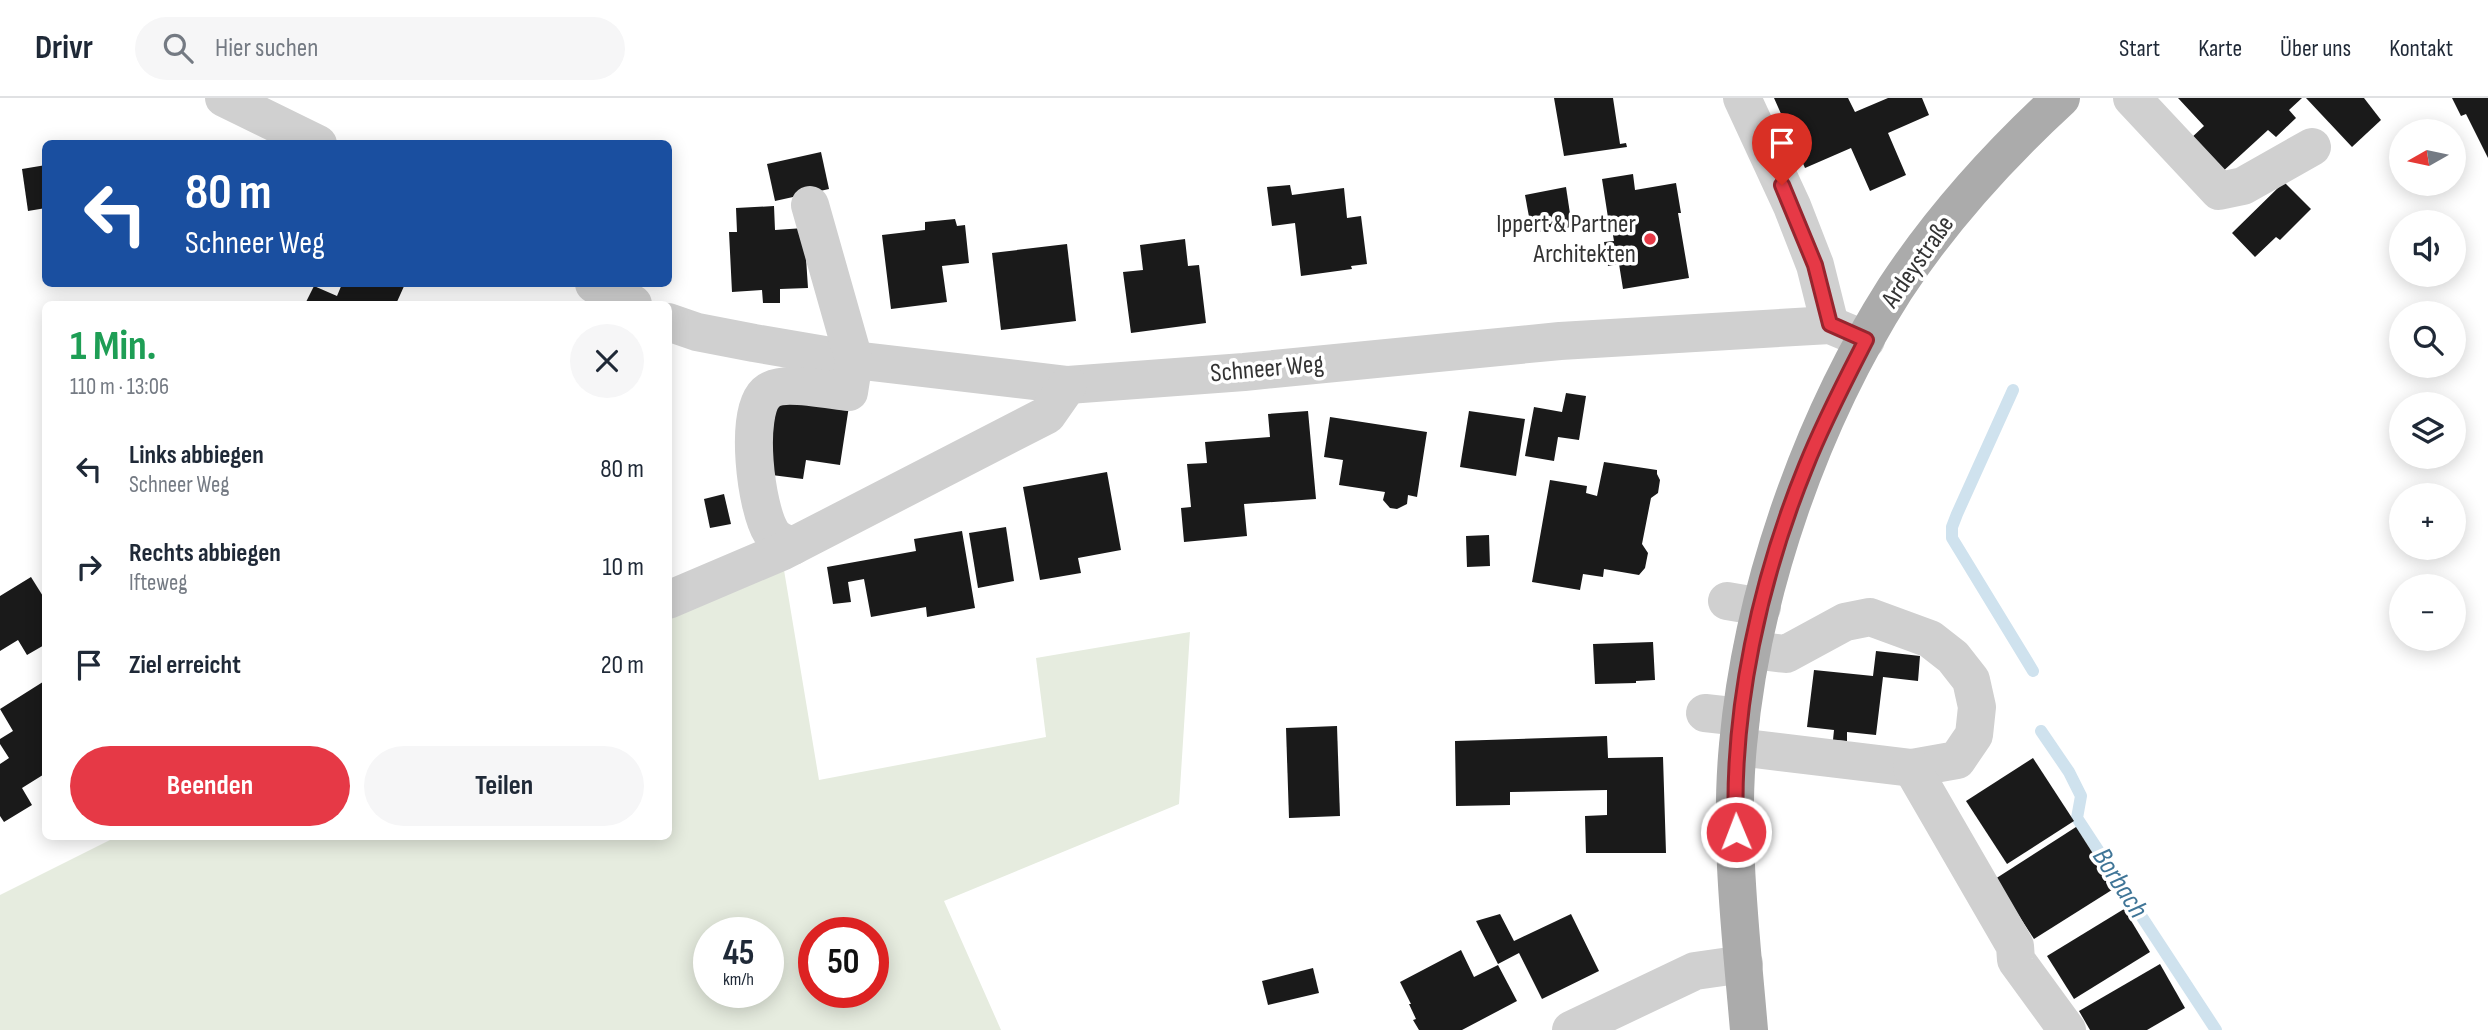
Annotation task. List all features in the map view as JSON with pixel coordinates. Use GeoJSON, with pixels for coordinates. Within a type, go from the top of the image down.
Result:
{"type":"FeatureCollection","features":[{"type":"Feature","properties":{"kind":"main road","name":"Ardeystraße"},"geometry":{"type":"LineString","coordinates":[[1749,1030],[1728,725],[1752,650],[1744,604],[1785,523],[1806,465],[1866,340],[1896,289],[1955,210],[2024,132],[2061,98]]}},
{"type":"Feature","properties":{"kind":"street"},"geometry":{"type":"LineString","coordinates":[[225,98],[310,140]]}},
{"type":"Feature","properties":{"kind":"street"},"geometry":{"type":"LineString","coordinates":[[1742,98],[1785,208],[1815,265],[1830,324]]}},
{"type":"Feature","properties":{"kind":"street"},"geometry":{"type":"LineString","coordinates":[[2132,98],[2219,191],[2243,186],[2312,147]]}},
{"type":"Feature","properties":{"kind":"street"},"geometry":{"type":"LineString","coordinates":[[793,546],[780,542],[771,533],[760,504],[753,454],[757,407],[766,392],[783,385],[849,392],[854,360],[810,205]]}},
{"type":"Feature","properties":{"kind":"street"},"geometry":{"type":"LineString","coordinates":[[600,287],[627,301]]}},
{"type":"Feature","properties":{"kind":"street","name":"Schneer Weg"},"geometry":{"type":"LineString","coordinates":[[672,323],[720,337],[854,360],[1068,385],[1258,370],[1559,331],[1830,324],[1866,340]]}},
{"type":"Feature","properties":{"kind":"street"},"geometry":{"type":"LineString","coordinates":[[672,598],[793,546],[1047,415],[1068,385]]}},
{"type":"Feature","properties":{"kind":"street"},"geometry":{"type":"LineString","coordinates":[[1728,725],[1912,768],[1957,760],[1974,735],[1977,707],[1971,680],[1953,657],[1930,639],[1870,617],[1845,622],[1786,654],[1752,650]]}},
{"type":"Feature","properties":{"kind":"street"},"geometry":{"type":"LineString","coordinates":[[1912,768],[2015,946],[2016,960],[2067,1030]]}},
{"type":"Feature","properties":{"kind":"street"},"geometry":{"type":"LineString","coordinates":[[1570,1030],[1695,971],[1744,964]]}},
{"type":"Feature","properties":{"kind":"shaded area"},"geometry":{"type":"Polygon","coordinates":[[[781,552],[819,780],[1046,737],[1036,658],[1190,632],[1179,804],[944,901],[1001,1030],[0,1030],[0,895],[110,840],[672,840],[672,599],[781,552]]]}},
{"type":"Feature","properties":{"kind":"building"},"geometry":{"type":"Polygon","coordinates":[[[1554,98],[1613,98],[1620,144],[1626,143],[1627,147],[1564,156],[1554,98]]]}},
{"type":"Feature","properties":{"kind":"building"},"geometry":{"type":"Polygon","coordinates":[[[1774,98],[1848,98],[1855,112],[1888,98],[1922,98],[1929,115],[1888,133],[1906,175],[1870,191],[1851,148],[1805,168],[1774,98]]]}},
{"type":"Feature","properties":{"kind":"building"},"geometry":{"type":"Polygon","coordinates":[[[2178,98],[2302,98],[2289,110],[2296,118],[2276,137],[2268,130],[2220,174],[2189,140],[2204,126],[2178,98]]]}},
{"type":"Feature","properties":{"kind":"building"},"geometry":{"type":"Polygon","coordinates":[[[2306,98],[2364,98],[2381,120],[2352,147],[2306,98]]]}},
{"type":"Feature","properties":{"kind":"building"},"geometry":{"type":"Polygon","coordinates":[[[2452,98],[2488,98],[2488,158],[2466,114],[2461,116],[2452,98]]]}},
{"type":"Feature","properties":{"kind":"building"},"geometry":{"type":"Polygon","coordinates":[[[821,152],[829,189],[775,201],[767,164],[821,152]]]}},
{"type":"Feature","properties":{"kind":"building"},"geometry":{"type":"Polygon","coordinates":[[[42,166],[42,209],[28,211],[22,169],[42,166]]]}},
{"type":"Feature","properties":{"kind":"building"},"geometry":{"type":"Polygon","coordinates":[[[1633,174],[1635,190],[1676,183],[1689,278],[1623,289],[1619,264],[1608,266],[1604,242],[1614,241],[1602,179],[1633,174]]]}},
{"type":"Feature","properties":{"kind":"building"},"geometry":{"type":"Polygon","coordinates":[[[2284,182],[2311,209],[2280,240],[2276,237],[2255,257],[2232,233],[2284,182]]]}},
{"type":"Feature","properties":{"kind":"building"},"geometry":{"type":"Polygon","coordinates":[[[1290,185],[1292,195],[1344,188],[1347,218],[1361,216],[1367,264],[1351,266],[1352,269],[1301,276],[1295,223],[1272,226],[1267,187],[1290,185]]]}},
{"type":"Feature","properties":{"kind":"building"},"geometry":{"type":"Polygon","coordinates":[[[1566,187],[1572,227],[1532,233],[1525,195],[1566,187]]]}},
{"type":"Feature","properties":{"kind":"building"},"geometry":{"type":"Polygon","coordinates":[[[774,206],[775,230],[804,228],[808,288],[780,289],[780,303],[763,303],[762,290],[732,292],[729,232],[737,232],[736,208],[774,206]]]}},
{"type":"Feature","properties":{"kind":"building"},"geometry":{"type":"Polygon","coordinates":[[[955,219],[957,226],[965,225],[969,263],[942,266],[947,302],[891,309],[882,235],[925,230],[925,222],[955,219]]]}},
{"type":"Feature","properties":{"kind":"building"},"geometry":{"type":"Polygon","coordinates":[[[1185,239],[1188,266],[1199,265],[1206,323],[1131,333],[1123,272],[1143,270],[1140,245],[1185,239]]]}},
{"type":"Feature","properties":{"kind":"building"},"geometry":{"type":"Polygon","coordinates":[[[1067,244],[1076,321],[1001,330],[992,253],[1067,244]]]}},
{"type":"Feature","properties":{"kind":"building"},"geometry":{"type":"Polygon","coordinates":[[[314,287],[337,296],[341,287],[404,287],[397,301],[306,301],[314,287]]]}},
{"type":"Feature","properties":{"kind":"building"},"geometry":{"type":"Polygon","coordinates":[[[1566,393],[1586,396],[1579,440],[1558,437],[1554,461],[1525,456],[1534,407],[1562,412],[1566,393]]]}},
{"type":"Feature","properties":{"kind":"building"},"geometry":{"type":"Polygon","coordinates":[[[776,395],[849,406],[840,465],[806,460],[803,479],[764,474],[776,395]]]}},
{"type":"Feature","properties":{"kind":"building"},"geometry":{"type":"Polygon","coordinates":[[[1308,411],[1316,499],[1244,504],[1247,536],[1184,542],[1181,508],[1191,507],[1187,464],[1207,463],[1205,442],[1270,437],[1268,414],[1308,411]]]}},
{"type":"Feature","properties":{"kind":"building"},"geometry":{"type":"Polygon","coordinates":[[[1469,411],[1525,419],[1516,476],[1460,467],[1469,411]]]}},
{"type":"Feature","properties":{"kind":"building"},"geometry":{"type":"Polygon","coordinates":[[[1330,417],[1427,432],[1417,497],[1408,495],[1407,504],[1397,509],[1390,508],[1383,500],[1385,492],[1339,485],[1343,460],[1324,457],[1330,417]]]}},
{"type":"Feature","properties":{"kind":"building"},"geometry":{"type":"Polygon","coordinates":[[[1604,462],[1657,470],[1660,480],[1658,493],[1651,498],[1642,544],[1648,553],[1645,568],[1639,575],[1604,569],[1603,577],[1583,574],[1580,590],[1532,582],[1550,480],[1587,486],[1586,493],[1597,496],[1604,462]]]}},
{"type":"Feature","properties":{"kind":"building"},"geometry":{"type":"Polygon","coordinates":[[[1107,472],[1121,550],[1078,558],[1081,573],[1040,580],[1023,487],[1107,472]]]}},
{"type":"Feature","properties":{"kind":"building"},"geometry":{"type":"Polygon","coordinates":[[[724,494],[731,524],[710,528],[704,499],[724,494]]]}},
{"type":"Feature","properties":{"kind":"building"},"geometry":{"type":"Polygon","coordinates":[[[1006,527],[1014,581],[978,588],[969,533],[1006,527]]]}},
{"type":"Feature","properties":{"kind":"building"},"geometry":{"type":"Polygon","coordinates":[[[962,531],[975,608],[927,617],[926,607],[871,617],[864,579],[848,582],[851,602],[833,604],[827,567],[916,551],[914,539],[962,531]]]}},
{"type":"Feature","properties":{"kind":"building"},"geometry":{"type":"Polygon","coordinates":[[[1489,535],[1490,566],[1467,567],[1466,536],[1489,535]]]}},
{"type":"Feature","properties":{"kind":"building"},"geometry":{"type":"Polygon","coordinates":[[[31,577],[42,595],[42,646],[27,655],[18,640],[0,651],[0,596],[31,577]]]}},
{"type":"Feature","properties":{"kind":"building"},"geometry":{"type":"Polygon","coordinates":[[[1653,642],[1655,680],[1595,684],[1593,644],[1653,642]]]}},
{"type":"Feature","properties":{"kind":"building"},"geometry":{"type":"Polygon","coordinates":[[[1876,651],[1920,656],[1918,681],[1883,677],[1876,735],[1847,732],[1847,741],[1833,740],[1834,730],[1807,727],[1814,670],[1873,676],[1876,651]]]}},
{"type":"Feature","properties":{"kind":"building"},"geometry":{"type":"Polygon","coordinates":[[[42,683],[42,776],[22,788],[32,805],[4,822],[0,816],[0,764],[9,758],[0,744],[0,739],[13,731],[0,709],[42,683]]]}},
{"type":"Feature","properties":{"kind":"building"},"geometry":{"type":"Polygon","coordinates":[[[1337,726],[1340,816],[1289,818],[1286,728],[1337,726]]]}},
{"type":"Feature","properties":{"kind":"building"},"geometry":{"type":"Polygon","coordinates":[[[1607,736],[1608,758],[1663,757],[1666,853],[1586,853],[1585,816],[1607,815],[1607,790],[1510,792],[1510,805],[1456,806],[1455,741],[1607,736]]]}},
{"type":"Feature","properties":{"kind":"building"},"geometry":{"type":"Polygon","coordinates":[[[2033,758],[2074,821],[2007,864],[1966,801],[2033,758]]]}},
{"type":"Feature","properties":{"kind":"building"},"geometry":{"type":"Polygon","coordinates":[[[2076,827],[2115,888],[2034,939],[1995,879],[2076,827]]]}},
{"type":"Feature","properties":{"kind":"building"},"geometry":{"type":"Polygon","coordinates":[[[2124,909],[2150,952],[2074,999],[2047,956],[2124,909]]]}},
{"type":"Feature","properties":{"kind":"building"},"geometry":{"type":"Polygon","coordinates":[[[1500,914],[1514,941],[1571,914],[1599,971],[1542,999],[1519,953],[1498,964],[1476,921],[1500,914]]]}},
{"type":"Feature","properties":{"kind":"building"},"geometry":{"type":"Polygon","coordinates":[[[1461,950],[1474,977],[1498,965],[1517,1001],[1462,1030],[1419,1030],[1413,1020],[1416,1019],[1411,1004],[1400,982],[1461,950]]]}},
{"type":"Feature","properties":{"kind":"building"},"geometry":{"type":"Polygon","coordinates":[[[2160,964],[2185,1008],[2147,1030],[2090,1030],[2079,1011],[2160,964]]]}},
{"type":"Feature","properties":{"kind":"building"},"geometry":{"type":"Polygon","coordinates":[[[1313,968],[1319,993],[1268,1005],[1262,981],[1313,968]]]}},
{"type":"Feature","properties":{"kind":"waterway","name":"Borbach"},"geometry":{"type":"LineString","coordinates":[[2013,390],[1957,514],[1952,527],[1952,538],[2033,671]]}},
{"type":"Feature","properties":{"kind":"waterway","name":"Borbach"},"geometry":{"type":"LineString","coordinates":[[2041,731],[2069,772],[2081,796],[2077,818],[2216,1030]]}},
{"type":"Feature","properties":{"kind":"place","name":"Ippert & Partner Architekten"},"geometry":{"type":"Point","coordinates":[1650,239]}},
{"type":"Feature","properties":{"kind":"route"},"geometry":{"type":"LineString","coordinates":[[1736,832],[1741,717],[1765,590],[1806,465],[1866,340],[1830,324],[1815,265],[1782,185]]}}]}
